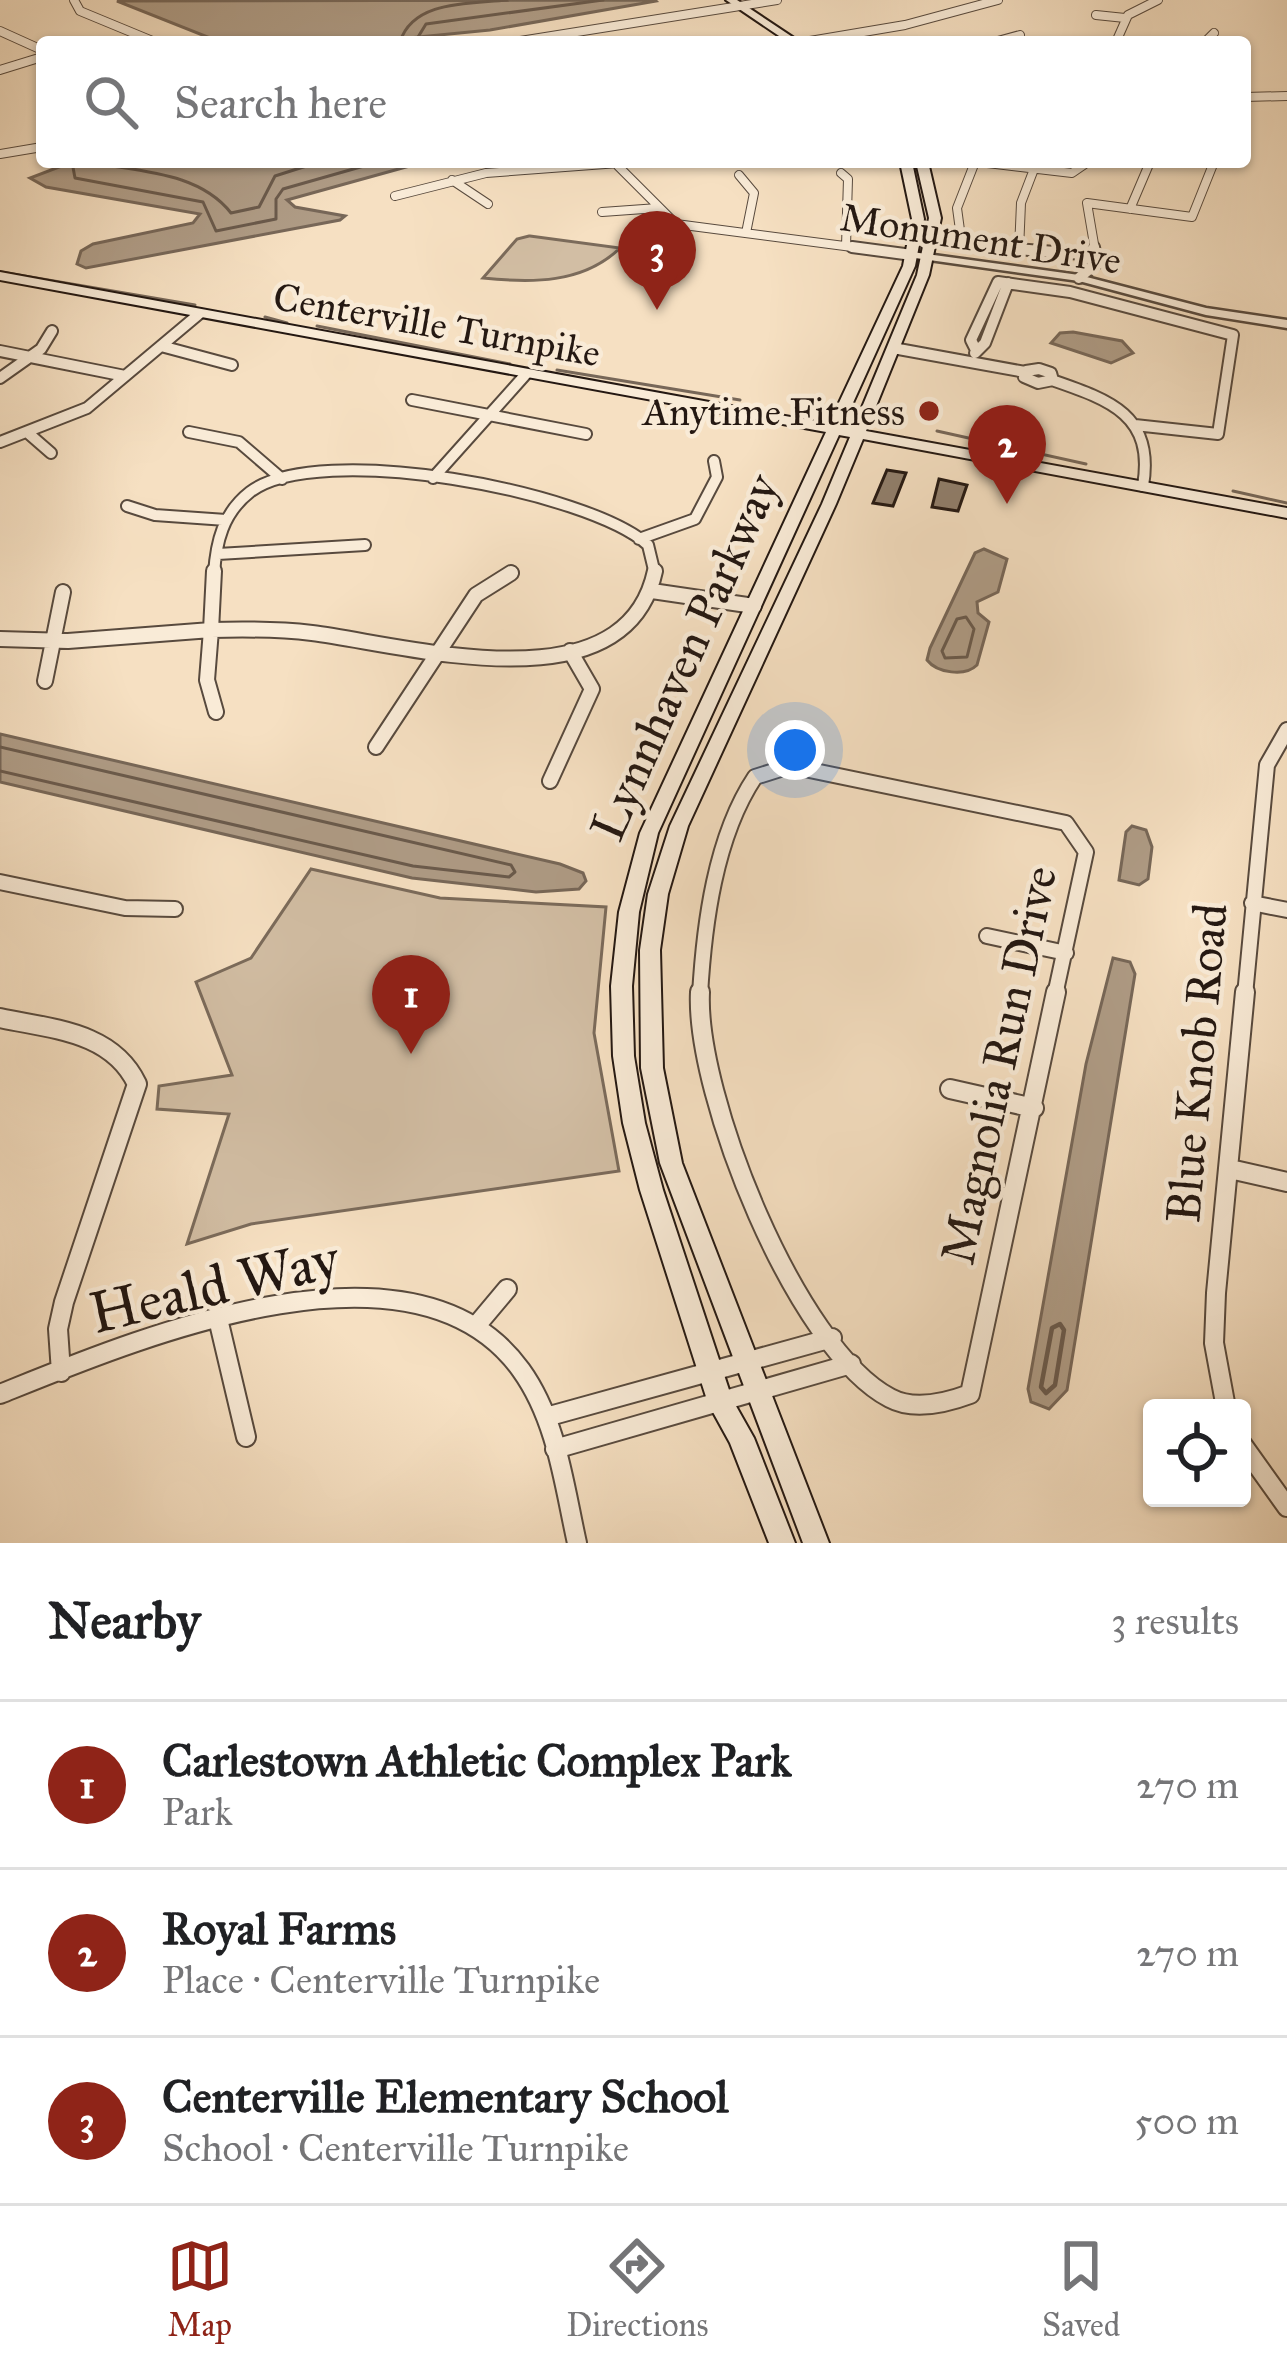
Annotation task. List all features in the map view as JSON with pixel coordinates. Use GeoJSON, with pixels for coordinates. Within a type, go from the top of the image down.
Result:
{"type":"FeatureCollection","features":[{"type":"Feature","properties":{"kind":"main road"},"geometry":{"type":"LineString","coordinates":[[718,0],[785,36]]}},
{"type":"Feature","properties":{"kind":"main road"},"geometry":{"type":"LineString","coordinates":[[734,5],[773,36]]}},
{"type":"Feature","properties":{"kind":"main road","name":"Lynnhaven Parkway"},"geometry":{"type":"LineString","coordinates":[[782,1543],[741,1438],[722,1403],[631,1123],[621,1060],[620,977],[629,902],[649,833],[912,255],[918,206],[908,168]]}},
{"type":"Feature","properties":{"kind":"main road","name":"Lynnhaven Parkway"},"geometry":{"type":"LineString","coordinates":[[816,1543],[685,1211],[664,1140],[650,1046],[650,950],[662,877],[685,811],[859,434],[928,257],[934,212],[923,168]]}},
{"type":"Feature","properties":{"kind":"main road","name":"Centerville Turnpike"},"geometry":{"type":"LineString","coordinates":[[0,276],[1287,513]]}},
{"type":"Feature","properties":{"kind":"street"},"geometry":{"type":"LineString","coordinates":[[74,0],[80,11],[140,36]]}},
{"type":"Feature","properties":{"kind":"street"},"geometry":{"type":"LineString","coordinates":[[550,36],[777,0]]}},
{"type":"Feature","properties":{"kind":"street"},"geometry":{"type":"LineString","coordinates":[[840,36],[905,25],[998,0]]}},
{"type":"Feature","properties":{"kind":"street"},"geometry":{"type":"LineString","coordinates":[[1096,15],[1125,18],[1158,0]]}},
{"type":"Feature","properties":{"kind":"street"},"geometry":{"type":"LineString","coordinates":[[1118,36],[1125,18]]}},
{"type":"Feature","properties":{"kind":"street"},"geometry":{"type":"LineString","coordinates":[[0,31],[36,50]]}},
{"type":"Feature","properties":{"kind":"street"},"geometry":{"type":"LineString","coordinates":[[1211,36],[1214,33]]}},
{"type":"Feature","properties":{"kind":"street"},"geometry":{"type":"LineString","coordinates":[[0,70],[36,55]]}},
{"type":"Feature","properties":{"kind":"street"},"geometry":{"type":"LineString","coordinates":[[1251,97],[1287,96]]}},
{"type":"Feature","properties":{"kind":"street"},"geometry":{"type":"LineString","coordinates":[[0,154],[36,148]]}},
{"type":"Feature","properties":{"kind":"street"},"geometry":{"type":"LineString","coordinates":[[395,196],[452,180],[593,168]]}},
{"type":"Feature","properties":{"kind":"street","name":"Monument Drive"},"geometry":{"type":"LineString","coordinates":[[619,168],[676,224],[1079,278],[1213,313],[1287,324]]}},
{"type":"Feature","properties":{"kind":"street"},"geometry":{"type":"LineString","coordinates":[[974,168],[957,208],[962,245],[1095,255]]}},
{"type":"Feature","properties":{"kind":"street"},"geometry":{"type":"LineString","coordinates":[[1026,168],[1072,173],[1079,168]]}},
{"type":"Feature","properties":{"kind":"street"},"geometry":{"type":"LineString","coordinates":[[1130,209],[1147,168]]}},
{"type":"Feature","properties":{"kind":"street"},"geometry":{"type":"LineString","coordinates":[[1070,292],[1097,263],[1087,203],[1195,216],[1212,168]]}},
{"type":"Feature","properties":{"kind":"street"},"geometry":{"type":"LineString","coordinates":[[1019,251],[1021,203],[1034,169]]}},
{"type":"Feature","properties":{"kind":"street"},"geometry":{"type":"LineString","coordinates":[[841,173],[848,179],[851,200],[846,246]]}},
{"type":"Feature","properties":{"kind":"street"},"geometry":{"type":"LineString","coordinates":[[739,176],[754,193],[746,233]]}},
{"type":"Feature","properties":{"kind":"street"},"geometry":{"type":"LineString","coordinates":[[452,180],[488,204]]}},
{"type":"Feature","properties":{"kind":"street"},"geometry":{"type":"LineString","coordinates":[[602,212],[658,208]]}},
{"type":"Feature","properties":{"kind":"street"},"geometry":{"type":"LineString","coordinates":[[975,355],[985,343],[1007,283],[1070,292],[1234,337],[1218,434],[1135,425]]}},
{"type":"Feature","properties":{"kind":"street"},"geometry":{"type":"LineString","coordinates":[[1207,328],[1213,313]]}},
{"type":"Feature","properties":{"kind":"street"},"geometry":{"type":"LineString","coordinates":[[0,442],[76,415],[199,314]]}},
{"type":"Feature","properties":{"kind":"street"},"geometry":{"type":"LineString","coordinates":[[0,378],[31,357],[52,331]]}},
{"type":"Feature","properties":{"kind":"street"},"geometry":{"type":"LineString","coordinates":[[161,346],[232,365]]}},
{"type":"Feature","properties":{"kind":"street"},"geometry":{"type":"LineString","coordinates":[[893,348],[975,355],[1025,372],[1029,381],[1052,380],[1100,398],[1135,425],[1150,456],[1143,486]]}},
{"type":"Feature","properties":{"kind":"street"},"geometry":{"type":"LineString","coordinates":[[0,351],[125,376]]}},
{"type":"Feature","properties":{"kind":"street"},"geometry":{"type":"LineString","coordinates":[[434,478],[526,374]]}},
{"type":"Feature","properties":{"kind":"street"},"geometry":{"type":"LineString","coordinates":[[412,400],[586,434]]}},
{"type":"Feature","properties":{"kind":"street"},"geometry":{"type":"LineString","coordinates":[[188,432],[239,442],[281,478]]}},
{"type":"Feature","properties":{"kind":"street"},"geometry":{"type":"LineString","coordinates":[[28,433],[51,454]]}},
{"type":"Feature","properties":{"kind":"street"},"geometry":{"type":"LineString","coordinates":[[639,539],[695,519],[717,477],[714,460]]}},
{"type":"Feature","properties":{"kind":"street"},"geometry":{"type":"LineString","coordinates":[[0,639],[53,641],[211,630],[302,631],[436,654],[510,661],[570,651],[618,630],[652,591],[652,561],[639,539],[616,520],[570,502],[357,466],[281,478],[244,498],[226,520],[211,630],[208,700],[216,712]]}},
{"type":"Feature","properties":{"kind":"street"},"geometry":{"type":"LineString","coordinates":[[128,506],[154,514],[226,520]]}},
{"type":"Feature","properties":{"kind":"street"},"geometry":{"type":"LineString","coordinates":[[218,554],[365,545]]}},
{"type":"Feature","properties":{"kind":"street"},"geometry":{"type":"LineString","coordinates":[[376,747],[484,586],[511,573]]}},
{"type":"Feature","properties":{"kind":"street"},"geometry":{"type":"LineString","coordinates":[[652,591],[754,606]]}},
{"type":"Feature","properties":{"kind":"street"},"geometry":{"type":"LineString","coordinates":[[45,680],[63,592]]}},
{"type":"Feature","properties":{"kind":"street"},"geometry":{"type":"LineString","coordinates":[[550,781],[592,688],[570,651]]}},
{"type":"Feature","properties":{"kind":"street","name":"Blue Knob Road"},"geometry":{"type":"LineString","coordinates":[[1224,1399],[1214,1343],[1252,903],[1267,765],[1287,730]]}},
{"type":"Feature","properties":{"kind":"street","name":"Magnolia Run Drive"},"geometry":{"type":"LineString","coordinates":[[790,766],[1066,823],[1086,852],[1066,953],[970,1394],[947,1404],[892,1398],[851,1364],[781,1264],[708,1084],[702,1052],[706,938],[735,808],[755,777],[790,766]]}},
{"type":"Feature","properties":{"kind":"street"},"geometry":{"type":"LineString","coordinates":[[0,882],[125,908],[175,909]]}},
{"type":"Feature","properties":{"kind":"street"},"geometry":{"type":"LineString","coordinates":[[1252,903],[1287,910]]}},
{"type":"Feature","properties":{"kind":"street"},"geometry":{"type":"LineString","coordinates":[[987,936],[1066,953]]}},
{"type":"Feature","properties":{"kind":"street"},"geometry":{"type":"LineString","coordinates":[[0,1018],[117,1051],[137,1084],[64,1302],[58,1329],[61,1372]]}},
{"type":"Feature","properties":{"kind":"street"},"geometry":{"type":"LineString","coordinates":[[950,1089],[1034,1108]]}},
{"type":"Feature","properties":{"kind":"street"},"geometry":{"type":"LineString","coordinates":[[1230,1169],[1287,1182]]}},
{"type":"Feature","properties":{"kind":"street"},"geometry":{"type":"LineString","coordinates":[[476,1326],[507,1289]]}},
{"type":"Feature","properties":{"kind":"street","name":"Heald Way"},"geometry":{"type":"LineString","coordinates":[[0,1394],[219,1323],[310,1304],[380,1296],[428,1304],[476,1326],[521,1371],[546,1417],[578,1543]]}},
{"type":"Feature","properties":{"kind":"street"},"geometry":{"type":"LineString","coordinates":[[219,1323],[246,1437]]}},
{"type":"Feature","properties":{"kind":"street"},"geometry":{"type":"LineString","coordinates":[[546,1417],[832,1338]]}},
{"type":"Feature","properties":{"kind":"street"},"geometry":{"type":"LineString","coordinates":[[555,1449],[851,1364]]}},
{"type":"Feature","properties":{"kind":"street"},"geometry":{"type":"LineString","coordinates":[[1251,1457],[1287,1507]]}},
{"type":"Feature","properties":{"kind":"shaded area"},"geometry":{"type":"Polygon","coordinates":[[[529,236],[620,248],[573,275],[538,280],[483,278],[517,239],[529,236]]]}},
{"type":"Feature","properties":{"kind":"shaded area"},"geometry":{"type":"Polygon","coordinates":[[[311,869],[440,898],[606,907],[594,1033],[619,1171],[251,1224],[187,1244],[229,1114],[157,1109],[159,1086],[232,1075],[196,982],[251,958],[311,869]]]}},
{"type":"Feature","properties":{"kind":"water"},"geometry":{"type":"Polygon","coordinates":[[[117,1],[656,1],[429,36],[205,36],[117,1]]]}},
{"type":"Feature","properties":{"kind":"water"},"geometry":{"type":"Polygon","coordinates":[[[56,168],[402,168],[287,200],[295,207],[345,216],[340,220],[86,268],[77,264],[81,251],[93,244],[193,223],[200,214],[46,187],[30,178],[56,168]]]}},
{"type":"Feature","properties":{"kind":"water"},"geometry":{"type":"Polygon","coordinates":[[[1060,333],[1122,341],[1133,353],[1111,363],[1051,343],[1060,333]]]}},
{"type":"Feature","properties":{"kind":"water"},"geometry":{"type":"Polygon","coordinates":[[[984,549],[1007,559],[998,592],[977,602],[978,613],[989,622],[977,665],[966,671],[944,670],[927,660],[930,648],[975,553],[984,549]]]}},
{"type":"Feature","properties":{"kind":"water"},"geometry":{"type":"Polygon","coordinates":[[[0,734],[560,864],[583,873],[586,881],[579,889],[536,892],[412,878],[0,782],[0,734]]]}},
{"type":"Feature","properties":{"kind":"water"},"geometry":{"type":"Polygon","coordinates":[[[1132,826],[1146,830],[1152,847],[1148,879],[1139,885],[1119,880],[1126,832],[1132,826]]]}},
{"type":"Feature","properties":{"kind":"water"},"geometry":{"type":"Polygon","coordinates":[[[1113,958],[1130,962],[1135,974],[1067,1390],[1049,1409],[1031,1402],[1028,1389],[1086,1064],[1113,958]]]}},
{"type":"Feature","properties":{"kind":"building"},"geometry":{"type":"Polygon","coordinates":[[[887,470],[906,473],[893,506],[873,503],[887,470]]]}},
{"type":"Feature","properties":{"kind":"building"},"geometry":{"type":"Polygon","coordinates":[[[939,479],[967,485],[958,511],[932,507],[939,479]]]}},
{"type":"Feature","properties":{"kind":"waterway"},"geometry":{"type":"LineString","coordinates":[[1,272],[195,305]]}},
{"type":"Feature","properties":{"kind":"waterway"},"geometry":{"type":"LineString","coordinates":[[265,317],[287,323]]}},
{"type":"Feature","properties":{"kind":"waterway"},"geometry":{"type":"LineString","coordinates":[[317,326],[510,364]]}},
{"type":"Feature","properties":{"kind":"waterway"},"geometry":{"type":"LineString","coordinates":[[557,370],[740,400]]}},
{"type":"Feature","properties":{"kind":"waterway"},"geometry":{"type":"LineString","coordinates":[[937,431],[1086,464]]}},
{"type":"Feature","properties":{"kind":"waterway"},"geometry":{"type":"LineString","coordinates":[[1233,491],[1287,503]]}},
{"type":"Feature","properties":{"kind":"place","name":"Centerville Elementary School"},"geometry":{"type":"Point","coordinates":[657,310]}},
{"type":"Feature","properties":{"kind":"place","name":"Anytime Fitness"},"geometry":{"type":"Point","coordinates":[929,411]}},
{"type":"Feature","properties":{"kind":"place","name":"Royal Farms"},"geometry":{"type":"Point","coordinates":[1007,504]}},
{"type":"Feature","properties":{"kind":"place","name":"Carlestown Athletic Complex Park"},"geometry":{"type":"Point","coordinates":[411,1054]}}]}
